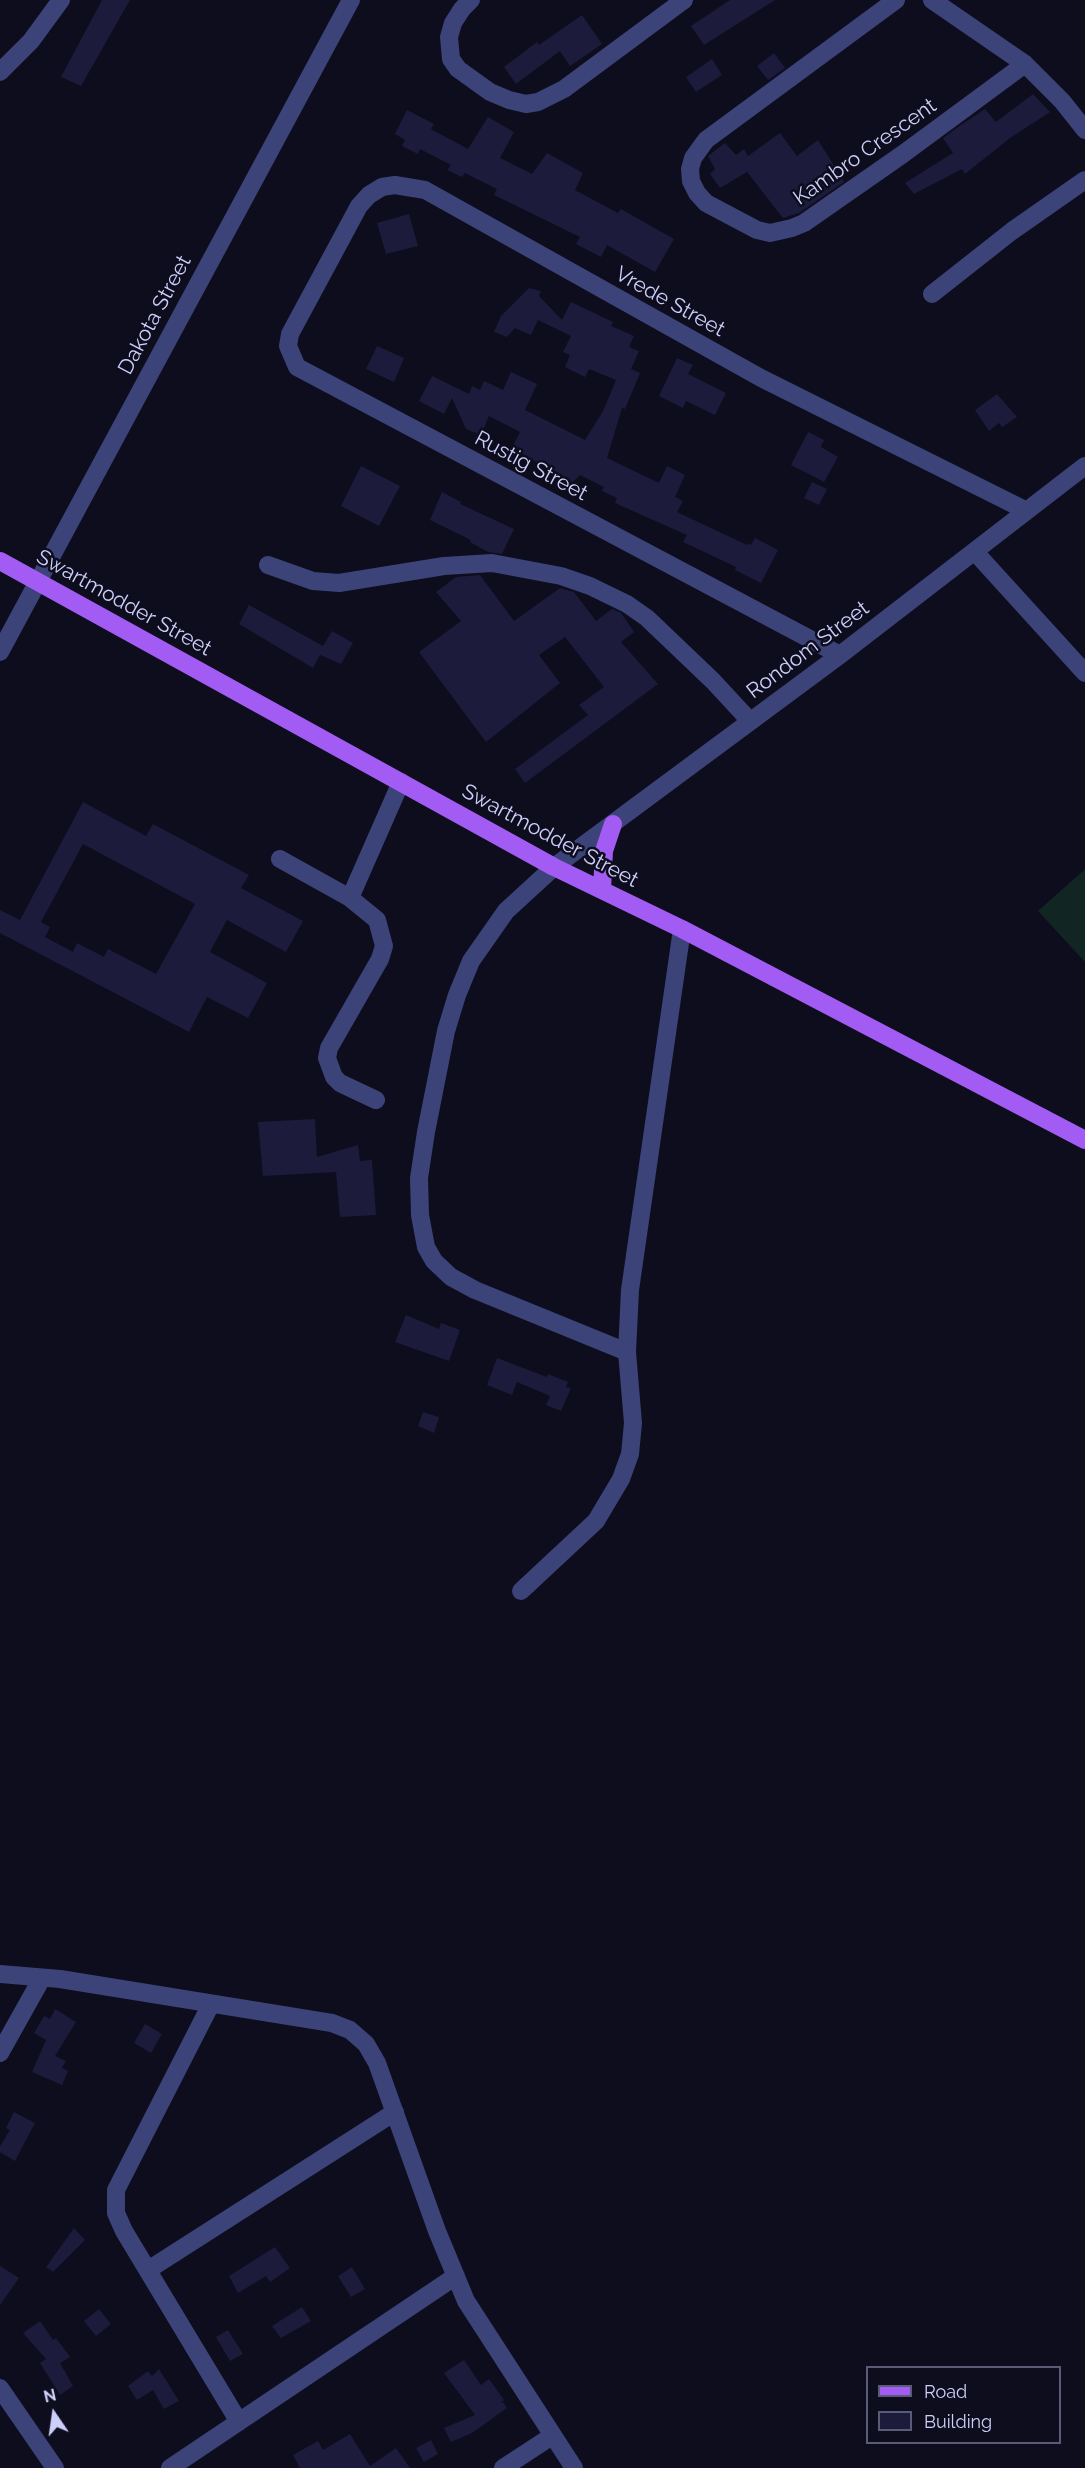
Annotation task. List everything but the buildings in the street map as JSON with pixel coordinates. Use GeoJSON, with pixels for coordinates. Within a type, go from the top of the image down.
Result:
{"type":"FeatureCollection","features":[{"type":"Feature","properties":{"kind":"main road","name":"Swartmodder Street"},"geometry":{"type":"LineString","coordinates":[[0,561],[554,867],[682,929],[1085,1140]]}},
{"type":"Feature","properties":{"kind":"main road"},"geometry":{"type":"LineString","coordinates":[[602,889],[604,851],[613,824]]}},
{"type":"Feature","properties":{"kind":"street"},"geometry":{"type":"LineString","coordinates":[[0,72],[31,41],[62,0]]}},
{"type":"Feature","properties":{"kind":"street","name":"Dakota Street"},"geometry":{"type":"LineString","coordinates":[[0,652],[351,0]]}},
{"type":"Feature","properties":{"kind":"street"},"geometry":{"type":"LineString","coordinates":[[471,0],[462,9],[448,37],[451,59],[458,69],[490,92],[526,104],[538,102],[564,89],[684,0]]}},
{"type":"Feature","properties":{"kind":"street","name":"Kambro Crescent"},"geometry":{"type":"LineString","coordinates":[[896,0],[706,140],[693,158],[690,170],[691,181],[697,193],[706,203],[758,230],[770,233],[804,223],[903,154],[1025,64]]}},
{"type":"Feature","properties":{"kind":"street"},"geometry":{"type":"LineString","coordinates":[[932,0],[1025,64],[1062,101],[1085,130]]}},
{"type":"Feature","properties":{"kind":"street"},"geometry":{"type":"LineString","coordinates":[[932,294],[1012,231],[1085,180]]}},
{"type":"Feature","properties":{"kind":"street","name":"Vrede Street"},"geometry":{"type":"LineString","coordinates":[[325,269],[359,206],[369,195],[382,188],[395,185],[425,190],[761,378],[1025,510]]}},
{"type":"Feature","properties":{"kind":"street","name":"Rustig Street"},"geometry":{"type":"LineString","coordinates":[[325,269],[290,334],[288,346],[297,367],[840,655]]}},
{"type":"Feature","properties":{"kind":"street","name":"Rondom Street"},"geometry":{"type":"LineString","coordinates":[[627,1352],[476,1290],[451,1277],[434,1261],[426,1247],[422,1230],[419,1178],[426,1132],[446,1031],[457,994],[471,962],[506,911],[554,867],[840,655],[975,552],[1025,510],[1085,466]]}},
{"type":"Feature","properties":{"kind":"street"},"geometry":{"type":"LineString","coordinates":[[975,552],[1085,673]]}},
{"type":"Feature","properties":{"kind":"street"},"geometry":{"type":"LineString","coordinates":[[268,565],[313,581],[339,583],[471,563],[501,564],[561,576],[590,586],[627,604],[647,618],[713,681],[750,722]]}},
{"type":"Feature","properties":{"kind":"street"},"geometry":{"type":"LineString","coordinates":[[350,898],[402,782]]}},
{"type":"Feature","properties":{"kind":"street"},"geometry":{"type":"LineString","coordinates":[[280,859],[350,898],[377,920],[384,946],[380,959],[329,1048],[327,1058],[334,1077],[340,1083],[376,1100]]}},
{"type":"Feature","properties":{"kind":"street"},"geometry":{"type":"LineString","coordinates":[[521,1591],[596,1521],[621,1479],[630,1454],[633,1423],[627,1352],[630,1290],[682,929]]}},
{"type":"Feature","properties":{"kind":"street"},"geometry":{"type":"LineString","coordinates":[[0,1974],[42,1978],[332,2023],[350,2030],[366,2044],[377,2063],[437,2231],[466,2301],[574,2468]]}},
{"type":"Feature","properties":{"kind":"street"},"geometry":{"type":"LineString","coordinates":[[0,2054],[42,1978]]}},
{"type":"Feature","properties":{"kind":"street"},"geometry":{"type":"LineString","coordinates":[[212,2004],[116,2190],[116,2213],[124,2231],[239,2422]]}},
{"type":"Feature","properties":{"kind":"street"},"geometry":{"type":"LineString","coordinates":[[148,2270],[395,2112]]}},
{"type":"Feature","properties":{"kind":"street"},"geometry":{"type":"LineString","coordinates":[[170,2468],[456,2276]]}},
{"type":"Feature","properties":{"kind":"street"},"geometry":{"type":"LineString","coordinates":[[0,2388],[55,2468]]}},
{"type":"Feature","properties":{"kind":"street"},"geometry":{"type":"LineString","coordinates":[[503,2468],[552,2436]]}},
{"type":"Feature","properties":{"kind":"green space"},"geometry":{"type":"Polygon","coordinates":[[[1085,869],[1085,962],[1038,911],[1085,869]]]}}]}
